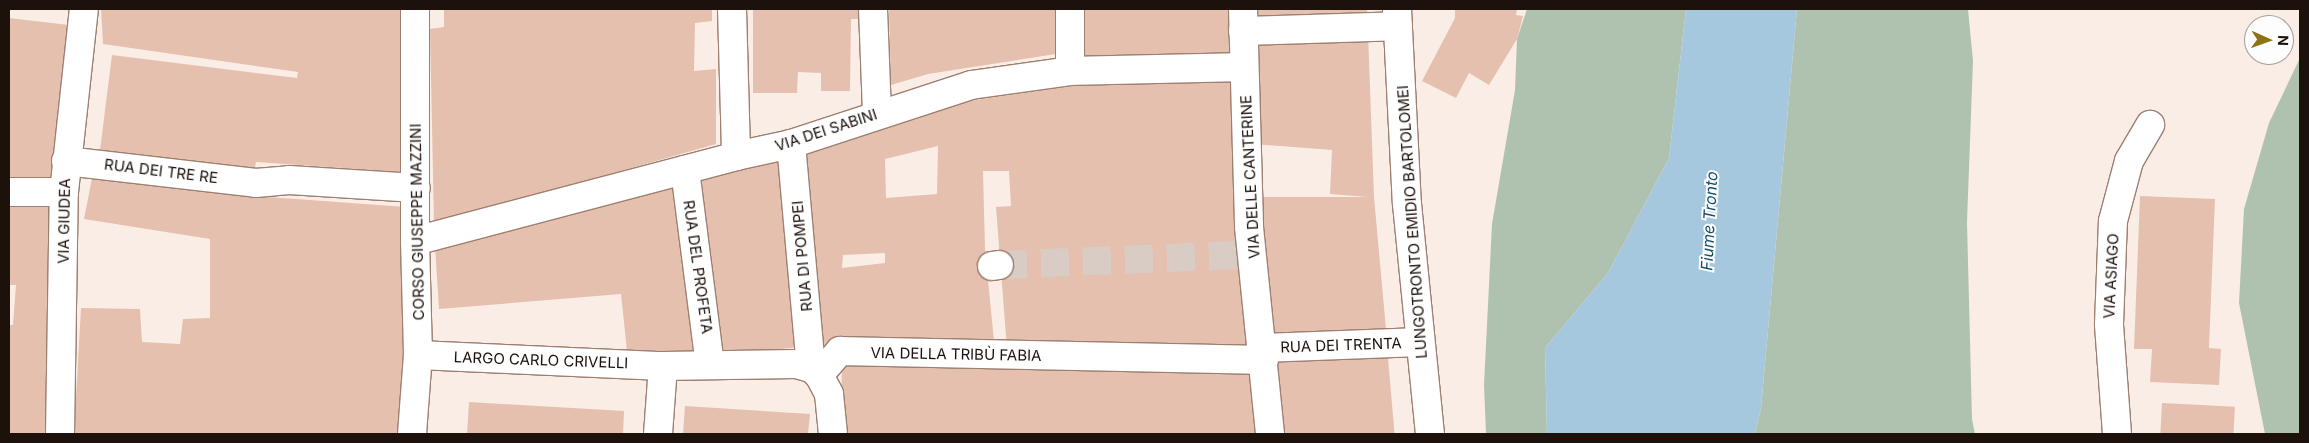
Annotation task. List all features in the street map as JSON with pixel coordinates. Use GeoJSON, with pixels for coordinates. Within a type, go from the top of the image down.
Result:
{"type":"FeatureCollection","features":[{"type":"Feature","properties":{"kind":"street","name":"VIA GIUDEA"},"geometry":{"type":"LineString","coordinates":[[60,434],[64,192],[84,9]]}},
{"type":"Feature","properties":{"kind":"street","name":"CORSO GIUSEPPE MAZZINI"},"geometry":{"type":"LineString","coordinates":[[412,434],[418,355],[415,241],[415,9]]}},
{"type":"Feature","properties":{"kind":"street"},"geometry":{"type":"LineString","coordinates":[[732,9],[736,156]]}},
{"type":"Feature","properties":{"kind":"street"},"geometry":{"type":"LineString","coordinates":[[873,9],[877,114]]}},
{"type":"Feature","properties":{"kind":"street"},"geometry":{"type":"LineString","coordinates":[[1070,9],[1070,70]]}},
{"type":"Feature","properties":{"kind":"street"},"geometry":{"type":"LineString","coordinates":[[1243,20],[1398,17]]}},
{"type":"Feature","properties":{"kind":"street","name":"LUNGOTRONTO EMIDIO BARTOLOMEI"},"geometry":{"type":"LineString","coordinates":[[1398,17],[1408,204],[1430,434]]}},
{"type":"Feature","properties":{"kind":"street","name":"VIA DELLE CANTERINE"},"geometry":{"type":"LineString","coordinates":[[1243,20],[1249,227],[1247,255],[1263,354],[1270,434]]}},
{"type":"Feature","properties":{"kind":"street","name":"VIA DEI SABINI"},"geometry":{"type":"LineString","coordinates":[[415,241],[736,156],[791,144],[877,114],[971,85],[1070,70],[1244,67]]}},
{"type":"Feature","properties":{"kind":"street","name":"VIA ASIAGO"},"geometry":{"type":"LineString","coordinates":[[2117,434],[2109,324],[2113,221],[2129,162],[2150,126]]}},
{"type":"Feature","properties":{"kind":"street","name":"RUA DI POMPEI"},"geometry":{"type":"LineString","coordinates":[[791,144],[815,372],[829,394],[833,434]]}},
{"type":"Feature","properties":{"kind":"street","name":"RUA DEI TRE RE"},"geometry":{"type":"LineString","coordinates":[[66,161],[256,183],[289,180],[416,188]]}},
{"type":"Feature","properties":{"kind":"street","name":"RUA DEL PROFETA"},"geometry":{"type":"LineString","coordinates":[[685,170],[710,364]]}},
{"type":"Feature","properties":{"kind":"street"},"geometry":{"type":"LineString","coordinates":[[9,192],[64,192]]}},
{"type":"Feature","properties":{"kind":"street","name":"RUA DEI TRENTA"},"geometry":{"type":"LineString","coordinates":[[1263,354],[1420,342]]}},
{"type":"Feature","properties":{"kind":"street","name":"VIA DELLA TRIBÙ FABIA"},"geometry":{"type":"LineString","coordinates":[[815,372],[840,351],[1263,354]]}},
{"type":"Feature","properties":{"kind":"street","name":"LARGO CARLO CRIVELLI"},"geometry":{"type":"LineString","coordinates":[[418,355],[663,366]]}},
{"type":"Feature","properties":{"kind":"street"},"geometry":{"type":"LineString","coordinates":[[658,434],[663,366],[796,364],[815,372]]}},
{"type":"Feature","properties":{"kind":"green space"},"geometry":{"type":"Polygon","coordinates":[[[1527,9],[1686,9],[1669,158],[1608,273],[1545,348],[1547,434],[1486,434],[1484,385],[1492,224],[1515,90],[1517,39],[1527,9]]]}},
{"type":"Feature","properties":{"kind":"green space"},"geometry":{"type":"Polygon","coordinates":[[[1797,9],[1968,9],[1973,61],[1967,222],[1972,419],[1975,434],[1755,434],[1761,408],[1797,9]]]}},
{"type":"Feature","properties":{"kind":"green space"},"geometry":{"type":"Polygon","coordinates":[[[2300,58],[2300,434],[2265,434],[2239,303],[2244,209],[2269,123],[2300,58]]]}},
{"type":"Feature","properties":{"kind":"water","name":"Fiume Tronto"},"geometry":{"type":"Polygon","coordinates":[[[1686,9],[1797,9],[1761,408],[1755,434],[1547,434],[1545,348],[1608,273],[1669,158],[1686,9]]]}},
{"type":"Feature","properties":{"kind":"building"},"geometry":{"type":"Polygon","coordinates":[[[101,9],[400,9],[400,172],[256,162],[253,178],[99,158],[112,55],[297,78],[298,72],[103,44],[101,9]]]}},
{"type":"Feature","properties":{"kind":"building"},"geometry":{"type":"Polygon","coordinates":[[[444,9],[712,9],[712,21],[695,23],[694,71],[716,69],[716,144],[434,224],[430,29],[444,27],[444,9]]]}},
{"type":"Feature","properties":{"kind":"building"},"geometry":{"type":"Polygon","coordinates":[[[753,9],[863,9],[863,19],[851,19],[850,91],[821,91],[821,73],[798,72],[797,93],[753,93],[753,9]]]}},
{"type":"Feature","properties":{"kind":"building"},"geometry":{"type":"Polygon","coordinates":[[[889,9],[1059,9],[1062,53],[928,74],[891,85],[889,9]]]}},
{"type":"Feature","properties":{"kind":"building"},"geometry":{"type":"Polygon","coordinates":[[[1078,9],[1234,9],[1234,58],[1078,58],[1078,9]]]}},
{"type":"Feature","properties":{"kind":"building"},"geometry":{"type":"Polygon","coordinates":[[[1251,9],[1367,9],[1368,20],[1251,23],[1251,9]]]}},
{"type":"Feature","properties":{"kind":"building"},"geometry":{"type":"Polygon","coordinates":[[[1455,9],[1517,9],[1516,15],[1523,16],[1517,39],[1489,85],[1469,73],[1456,98],[1422,81],[1455,18],[1455,9]]]}},
{"type":"Feature","properties":{"kind":"building"},"geometry":{"type":"Polygon","coordinates":[[[9,18],[69,25],[50,187],[9,184],[9,18]]]}},
{"type":"Feature","properties":{"kind":"building"},"geometry":{"type":"Polygon","coordinates":[[[1368,33],[1374,197],[1387,340],[1271,344],[1262,197],[1368,197],[1330,194],[1332,150],[1252,144],[1254,37],[1368,33]]]}},
{"type":"Feature","properties":{"kind":"building"},"geometry":{"type":"Polygon","coordinates":[[[1235,73],[1235,222],[1257,351],[1007,349],[996,207],[1011,206],[1009,171],[983,171],[985,249],[995,351],[818,346],[801,152],[898,117],[981,99],[1123,79],[1235,73]],[[938,146],[885,159],[886,198],[937,194],[938,146]],[[885,253],[843,255],[842,268],[885,263],[885,253]]]}},
{"type":"Feature","properties":{"kind":"building"},"geometry":{"type":"Polygon","coordinates":[[[780,155],[800,347],[716,356],[695,164],[780,155]]]}},
{"type":"Feature","properties":{"kind":"building"},"geometry":{"type":"Polygon","coordinates":[[[94,168],[253,196],[406,207],[405,356],[399,434],[74,434],[81,308],[140,309],[142,342],[180,344],[183,319],[210,318],[210,239],[84,219],[94,168]]]}},
{"type":"Feature","properties":{"kind":"building"},"geometry":{"type":"Polygon","coordinates":[[[682,184],[701,351],[627,351],[621,294],[439,309],[435,246],[494,235],[682,184]]]}},
{"type":"Feature","properties":{"kind":"building"},"geometry":{"type":"Polygon","coordinates":[[[55,196],[49,434],[9,434],[9,325],[13,325],[16,285],[9,285],[9,197],[55,196]]]}},
{"type":"Feature","properties":{"kind":"building"},"geometry":{"type":"Polygon","coordinates":[[[2140,196],[2215,199],[2209,348],[2221,349],[2219,385],[2150,382],[2152,349],[2134,349],[2140,196]]]}},
{"type":"Feature","properties":{"kind":"building"},"geometry":{"type":"Polygon","coordinates":[[[1387,347],[1395,434],[1279,434],[1272,357],[1387,347]]]}},
{"type":"Feature","properties":{"kind":"building"},"geometry":{"type":"Polygon","coordinates":[[[842,357],[1263,364],[1262,434],[841,434],[842,357]]]}},
{"type":"Feature","properties":{"kind":"building"},"geometry":{"type":"Polygon","coordinates":[[[469,402],[624,411],[623,434],[467,434],[469,402]]]}},
{"type":"Feature","properties":{"kind":"building"},"geometry":{"type":"Polygon","coordinates":[[[2162,403],[2235,407],[2233,434],[2160,434],[2162,403]]]}},
{"type":"Feature","properties":{"kind":"building"},"geometry":{"type":"Polygon","coordinates":[[[685,406],[810,414],[808,434],[683,434],[685,406]]]}},
{"type":"Feature","properties":{"kind":"tunnel"},"geometry":{"type":"LineString","coordinates":[[999,265],[1241,255]]}}]}
